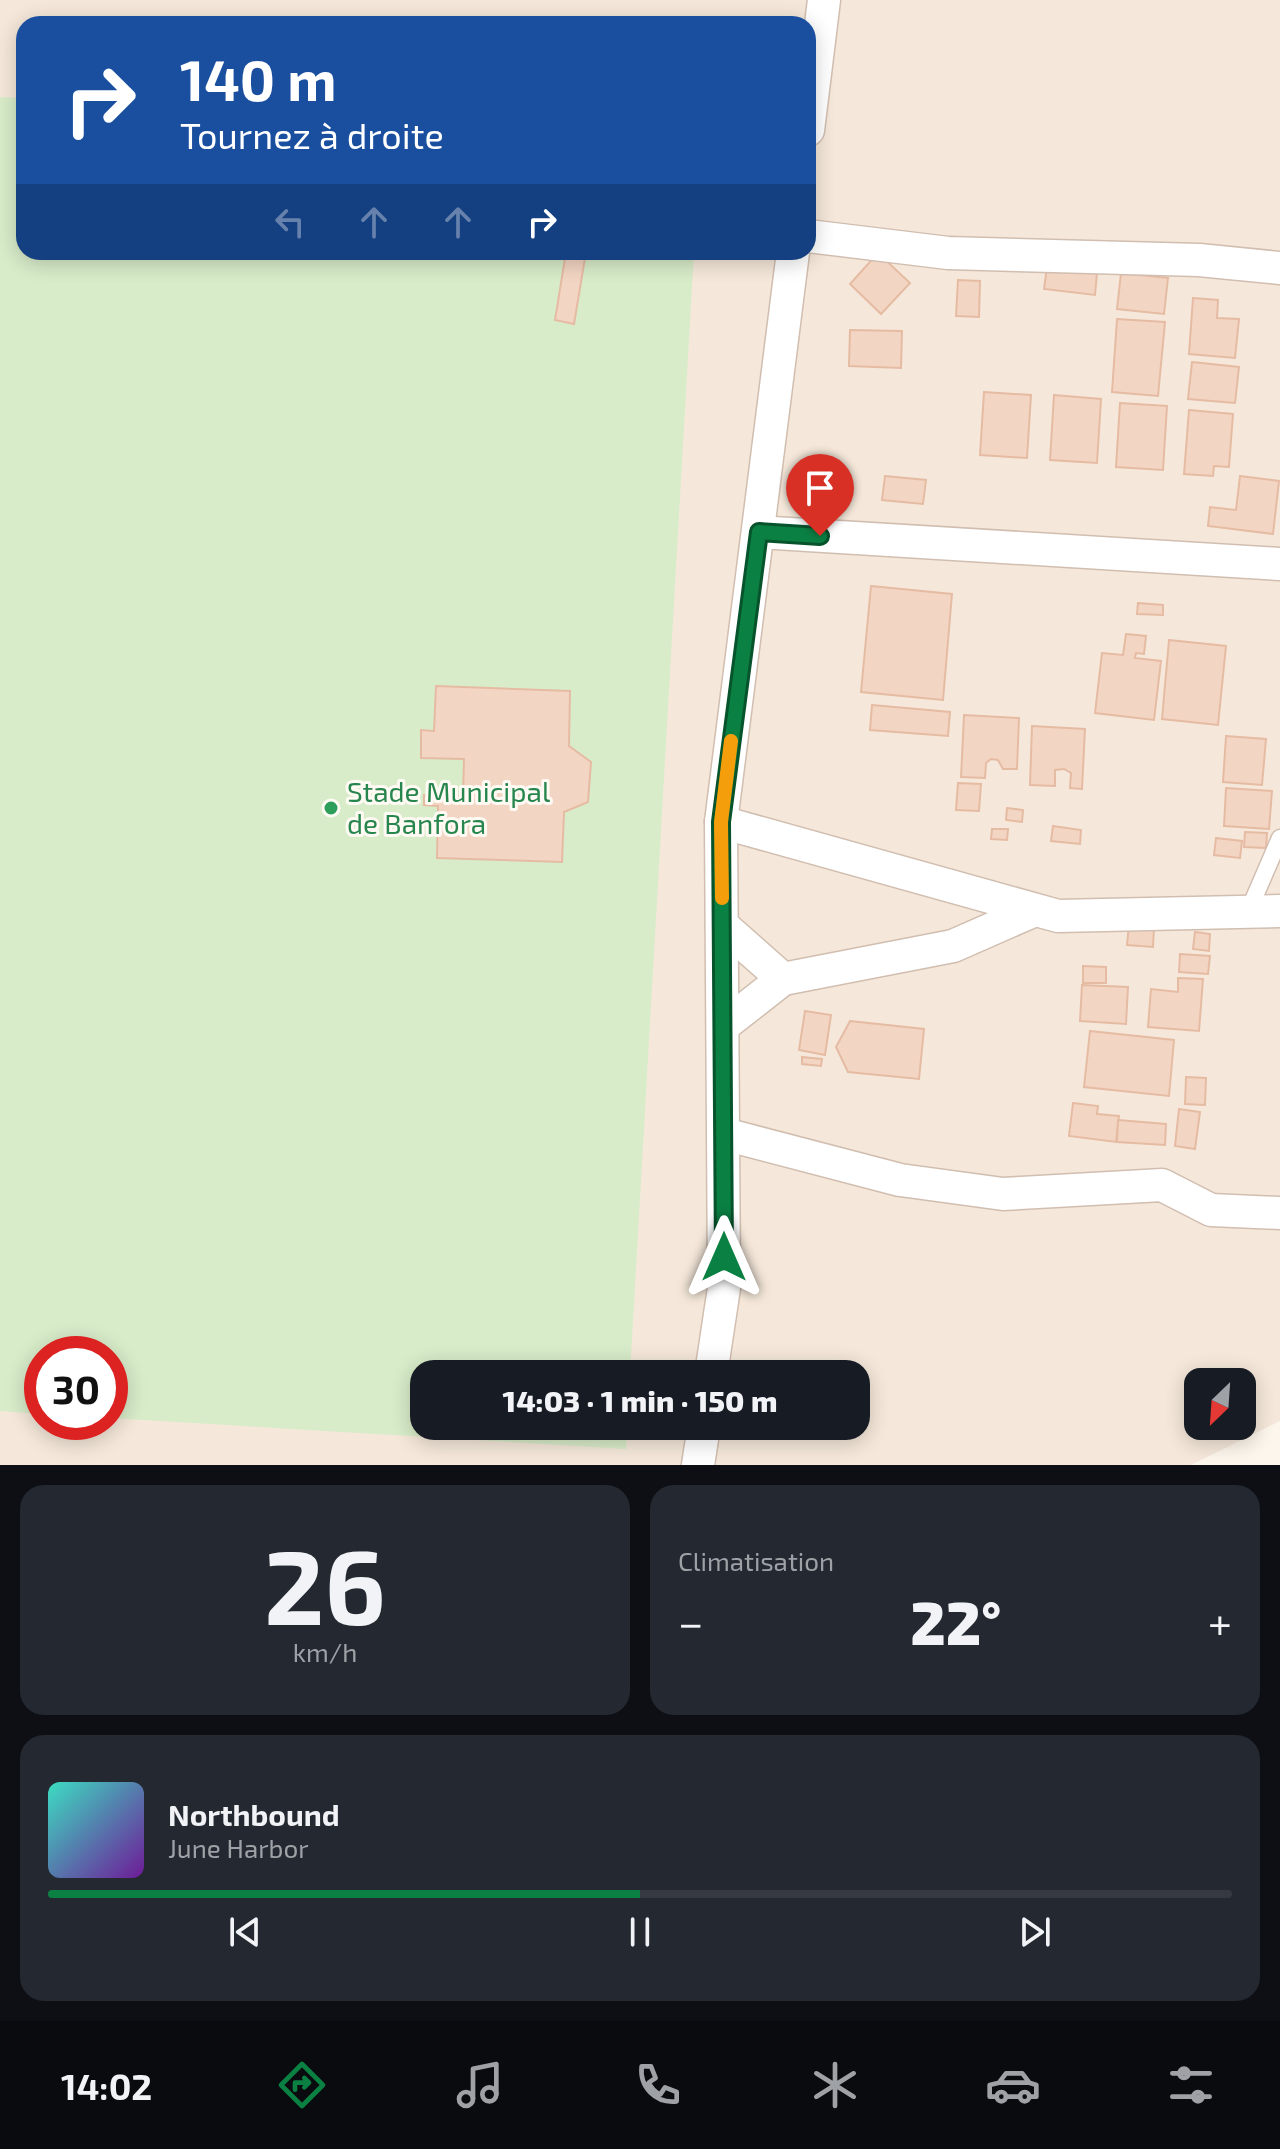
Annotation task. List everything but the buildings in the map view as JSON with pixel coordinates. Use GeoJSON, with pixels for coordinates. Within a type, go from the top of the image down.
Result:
{"type":"FeatureCollection","features":[{"type":"Feature","properties":{"kind":"street"},"geometry":{"type":"LineString","coordinates":[[816,65],[824,0]]}},
{"type":"Feature","properties":{"kind":"street"},"geometry":{"type":"LineString","coordinates":[[816,237],[948,253],[1199,260],[1280,268]]}},
{"type":"Feature","properties":{"kind":"street"},"geometry":{"type":"LineString","coordinates":[[713,1360],[724,1288],[721,822],[792,260]]}},
{"type":"Feature","properties":{"kind":"street"},"geometry":{"type":"LineString","coordinates":[[759,532],[1280,564]]}},
{"type":"Feature","properties":{"kind":"street"},"geometry":{"type":"LineString","coordinates":[[721,822],[1058,916],[1280,911]]}},
{"type":"Feature","properties":{"kind":"street"},"geometry":{"type":"LineString","coordinates":[[723,1026],[783,979],[953,946],[1035,910]]}},
{"type":"Feature","properties":{"kind":"street"},"geometry":{"type":"LineString","coordinates":[[722,925],[783,979]]}},
{"type":"Feature","properties":{"kind":"street"},"geometry":{"type":"LineString","coordinates":[[724,1134],[900,1180],[1003,1194],[1162,1185],[1211,1210],[1280,1213]]}},
{"type":"Feature","properties":{"kind":"street"},"geometry":{"type":"LineString","coordinates":[[698,1465],[702,1440]]}},
{"type":"Feature","properties":{"kind":"lane"},"geometry":{"type":"LineString","coordinates":[[1248,912],[1280,838]]}},
{"type":"Feature","properties":{"kind":"shaded area"},"geometry":{"type":"Polygon","coordinates":[[[0,0],[1280,0],[1280,1421],[1256,1433],[1256,1368],[1184,1368],[1184,1440],[1242,1440],[1191,1465],[0,1465],[0,0]]]}},
{"type":"Feature","properties":{"kind":"green space","name":"Stade Municipal de Banfora"},"geometry":{"type":"Polygon","coordinates":[[[0,97],[16,98],[16,260],[694,260],[631,1360],[410,1360],[410,1436],[128,1419],[128,1336],[24,1336],[24,1413],[0,1411],[0,97]]]}},
{"type":"Feature","properties":{"kind":"green space","name":"Stade Municipal de Banfora"},"geometry":{"type":"Polygon","coordinates":[[[476,1440],[626,1440],[626,1449],[476,1440]]]}},
{"type":"Feature","properties":{"kind":"slow traffic"},"geometry":{"type":"LineString","coordinates":[[722,898],[721,822],[731,741]]}},
{"type":"Feature","properties":{"kind":"place","name":"Stade Municipal de Banfora"},"geometry":{"type":"Point","coordinates":[331,808]}},
{"type":"Feature","properties":{"kind":"route"},"geometry":{"type":"LineString","coordinates":[[724,1257],[721,822],[759,532],[820,536]]}}]}
